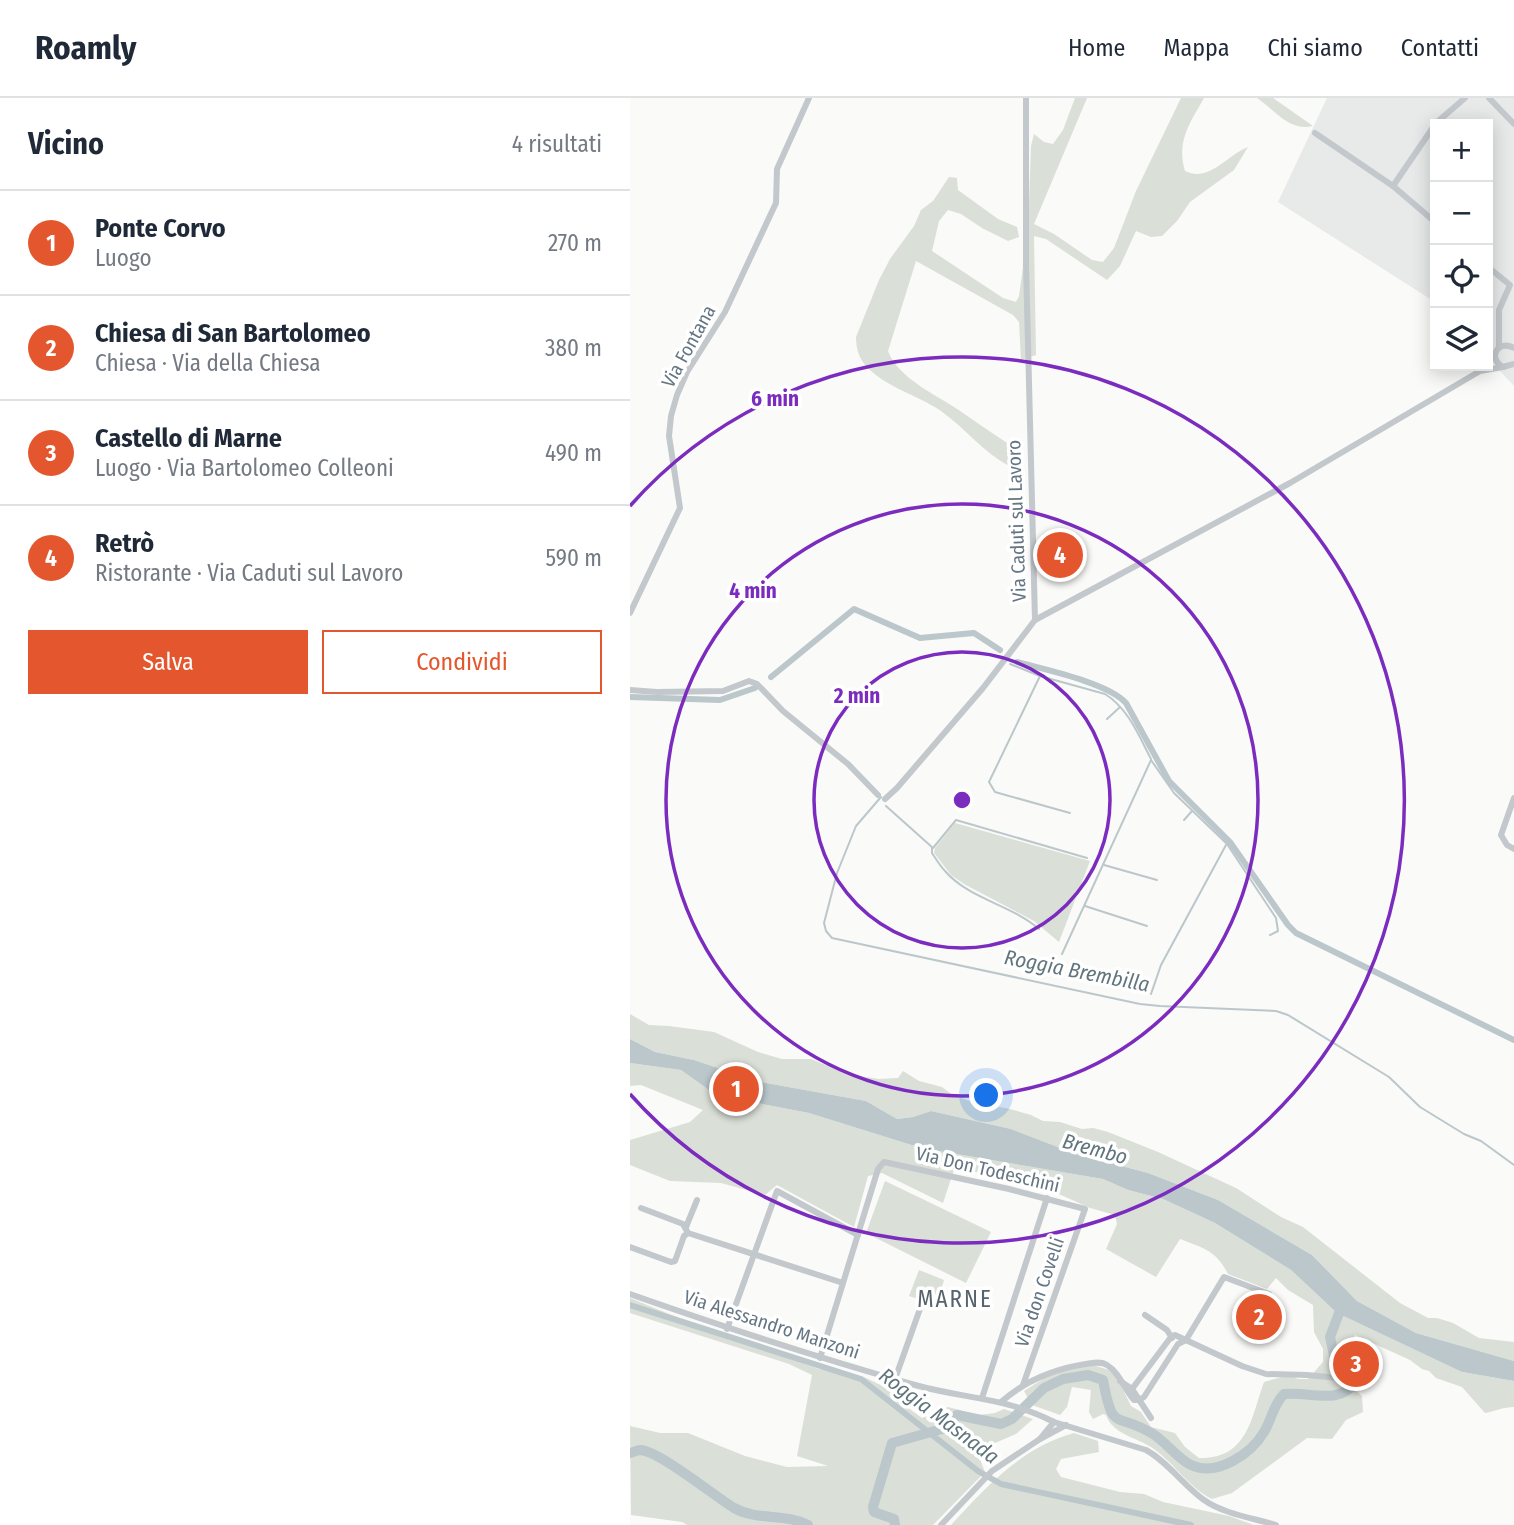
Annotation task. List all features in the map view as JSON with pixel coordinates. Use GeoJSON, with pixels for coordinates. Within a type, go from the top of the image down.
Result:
{"type":"FeatureCollection","features":[{"type":"Feature","properties":{"kind":"street","name":"Via Fontana"},"geometry":{"type":"LineString","coordinates":[[630,613],[680,508],[670,436],[671,416],[677,395],[687,372],[725,312],[776,203],[778,169],[809,98]]}},
{"type":"Feature","properties":{"kind":"street","name":"Via Caduti sul Lavoro"},"geometry":{"type":"LineString","coordinates":[[1026,98],[1026,277],[1035,620],[1290,483],[1480,371],[1513,367]]}},
{"type":"Feature","properties":{"kind":"street"},"geometry":{"type":"LineString","coordinates":[[1393,186],[1436,123],[1465,98]]}},
{"type":"Feature","properties":{"kind":"street"},"geometry":{"type":"LineString","coordinates":[[1489,98],[1514,124]]}},
{"type":"Feature","properties":{"kind":"street"},"geometry":{"type":"LineString","coordinates":[[1315,133],[1393,186],[1430,218]]}},
{"type":"Feature","properties":{"kind":"street"},"geometry":{"type":"LineString","coordinates":[[1493,272],[1511,288],[1499,310],[1499,347],[1495,360],[1503,367]]}},
{"type":"Feature","properties":{"kind":"street"},"geometry":{"type":"LineString","coordinates":[[1499,347],[1505,345],[1514,348]]}},
{"type":"Feature","properties":{"kind":"street"},"geometry":{"type":"LineString","coordinates":[[630,690],[723,691],[749,681],[757,684],[783,711],[848,764],[882,797],[897,788],[983,688],[1035,620]]}},
{"type":"Feature","properties":{"kind":"street"},"geometry":{"type":"LineString","coordinates":[[1514,798],[1501,835],[1507,845],[1514,849]]}},
{"type":"Feature","properties":{"kind":"street","name":"Via Don Todeschini"},"geometry":{"type":"LineString","coordinates":[[858,1235],[878,1169],[884,1162],[1085,1209]]}},
{"type":"Feature","properties":{"kind":"street"},"geometry":{"type":"LineString","coordinates":[[727,1329],[777,1191],[858,1235],[820,1358]]}},
{"type":"Feature","properties":{"kind":"street"},"geometry":{"type":"LineString","coordinates":[[982,1398],[1047,1198]]}},
{"type":"Feature","properties":{"kind":"street"},"geometry":{"type":"LineString","coordinates":[[630,1247],[675,1261],[696,1200]]}},
{"type":"Feature","properties":{"kind":"street"},"geometry":{"type":"LineString","coordinates":[[642,1208],[687,1230],[754,1255],[843,1283]]}},
{"type":"Feature","properties":{"kind":"street","name":"Via don Covelli"},"geometry":{"type":"LineString","coordinates":[[1023,1385],[1085,1209]]}},
{"type":"Feature","properties":{"kind":"street"},"geometry":{"type":"LineString","coordinates":[[1001,1402],[1023,1385],[1048,1372],[1100,1362],[1109,1365],[1133,1400],[1139,1400],[1144,1397],[1178,1344],[1186,1340],[1224,1277],[1269,1294]]}},
{"type":"Feature","properties":{"kind":"street","name":"Via Alessandro Manzoni"},"geometry":{"type":"LineString","coordinates":[[630,1294],[727,1329],[820,1358],[919,1386],[1001,1402],[1054,1422],[1146,1450],[1157,1456],[1178,1479],[1207,1503],[1276,1525]]}},
{"type":"Feature","properties":{"kind":"street"},"geometry":{"type":"LineString","coordinates":[[895,1379],[920,1306]]}},
{"type":"Feature","properties":{"kind":"street"},"geometry":{"type":"LineString","coordinates":[[1144,1315],[1167,1330],[1178,1344]]}},
{"type":"Feature","properties":{"kind":"street"},"geometry":{"type":"LineString","coordinates":[[1132,1389],[1171,1337],[1179,1335],[1242,1366],[1266,1374],[1349,1379]]}},
{"type":"Feature","properties":{"kind":"street"},"geometry":{"type":"LineString","coordinates":[[1121,1381],[1132,1389],[1151,1418]]}},
{"type":"Feature","properties":{"kind":"street"},"geometry":{"type":"LineString","coordinates":[[1040,1440],[1054,1422]]}},
{"type":"Feature","properties":{"kind":"street"},"geometry":{"type":"LineString","coordinates":[[941,1525],[992,1471],[1066,1425]]}},
{"type":"Feature","properties":{"kind":"shaded area"},"geometry":{"type":"Polygon","coordinates":[[[1075,98],[1087,98],[1034,224],[1092,260],[1103,262],[1114,248],[1136,191],[1181,98],[1204,98],[1183,141],[1185,171],[1194,174],[1210,171],[1248,147],[1234,170],[1190,202],[1162,236],[1151,237],[1136,231],[1120,266],[1107,280],[1046,239],[1034,236],[1036,355],[1021,360],[1019,322],[1013,315],[916,261],[888,351],[901,370],[920,386],[1022,452],[1021,460],[1009,466],[941,411],[875,374],[860,357],[856,337],[890,259],[914,226],[921,210],[933,201],[949,177],[957,178],[958,190],[998,219],[1017,227],[1019,237],[1008,241],[961,214],[948,210],[939,221],[932,251],[1003,298],[1016,302],[1028,231],[1031,146],[1034,134],[1044,142],[1053,144],[1063,130],[1075,98]]]}},
{"type":"Feature","properties":{"kind":"shaded area"},"geometry":{"type":"Polygon","coordinates":[[[1257,98],[1273,98],[1313,126],[1304,127],[1289,123],[1257,98]]]}},
{"type":"Feature","properties":{"kind":"shaded area"},"geometry":{"type":"Polygon","coordinates":[[[1327,98],[1514,98],[1514,386],[1493,363],[1493,119],[1430,119],[1430,299],[1278,202],[1327,98]]]}},
{"type":"Feature","properties":{"kind":"shaded area"},"geometry":{"type":"Polygon","coordinates":[[[955,823],[1090,861],[1059,942],[1034,921],[951,875],[934,853],[955,823]]]}},
{"type":"Feature","properties":{"kind":"shaded area"},"geometry":{"type":"Polygon","coordinates":[[[630,1014],[649,1025],[714,1032],[758,1052],[782,1059],[811,1059],[847,1074],[879,1079],[898,1078],[903,1071],[919,1081],[942,1087],[954,1096],[983,1105],[1006,1108],[1043,1121],[1108,1132],[1236,1188],[1281,1217],[1303,1227],[1400,1303],[1428,1318],[1453,1323],[1479,1338],[1514,1342],[1514,1361],[1416,1333],[1357,1301],[1312,1255],[1218,1200],[1148,1173],[1076,1154],[1011,1129],[931,1111],[897,1119],[866,1101],[760,1082],[694,1060],[655,1052],[630,1039],[630,1014]]]}},
{"type":"Feature","properties":{"kind":"shaded area"},"geometry":{"type":"Polygon","coordinates":[[[630,1039],[655,1052],[694,1060],[760,1082],[866,1101],[897,1119],[931,1111],[1011,1129],[1076,1154],[1148,1173],[1218,1200],[1312,1255],[1357,1301],[1416,1333],[1514,1361],[1514,1381],[1462,1372],[1337,1313],[1291,1270],[1215,1223],[1163,1199],[1128,1190],[1103,1179],[921,1148],[809,1113],[716,1095],[681,1070],[630,1063],[630,1039]]]}},
{"type":"Feature","properties":{"kind":"shaded area"},"geometry":{"type":"Polygon","coordinates":[[[630,1063],[681,1070],[716,1095],[809,1113],[921,1148],[1103,1179],[1128,1190],[1163,1199],[1215,1223],[1291,1270],[1337,1313],[1462,1372],[1514,1381],[1514,1407],[1485,1413],[1462,1387],[1436,1378],[1410,1360],[1355,1335],[1340,1352],[1346,1377],[1362,1396],[1363,1412],[1346,1420],[1332,1439],[1307,1438],[1232,1493],[1212,1499],[1196,1488],[1154,1449],[1114,1427],[1106,1415],[1093,1419],[1089,1412],[1091,1390],[1072,1387],[1067,1407],[1060,1415],[1032,1405],[1024,1391],[1051,1374],[1093,1365],[1109,1370],[1118,1379],[1131,1406],[1141,1412],[1151,1427],[1175,1433],[1185,1447],[1199,1458],[1215,1456],[1228,1452],[1245,1434],[1264,1382],[1289,1375],[1308,1379],[1323,1362],[1323,1349],[1314,1332],[1313,1305],[1288,1290],[1276,1278],[1267,1289],[1228,1274],[1214,1255],[1180,1239],[1156,1277],[1106,1249],[1117,1224],[1115,1215],[1090,1208],[1050,1190],[955,1167],[943,1203],[882,1173],[868,1176],[854,1227],[777,1185],[765,1195],[721,1183],[670,1181],[630,1165],[630,1140],[690,1122],[703,1110],[641,1085],[630,1086],[630,1063]]]}},
{"type":"Feature","properties":{"kind":"shaded area"},"geometry":{"type":"Polygon","coordinates":[[[885,1181],[991,1232],[966,1283],[866,1233],[885,1181]]]}},
{"type":"Feature","properties":{"kind":"shaded area"},"geometry":{"type":"Polygon","coordinates":[[[919,1270],[944,1280],[942,1287],[946,1289],[941,1302],[938,1301],[936,1305],[909,1296],[919,1270]]]}},
{"type":"Feature","properties":{"kind":"shaded area"},"geometry":{"type":"Polygon","coordinates":[[[630,1298],[728,1338],[819,1369],[864,1377],[891,1390],[900,1402],[922,1418],[948,1407],[979,1415],[1004,1409],[1033,1419],[1016,1434],[988,1446],[979,1457],[985,1472],[933,1525],[687,1525],[631,1515],[630,1426],[660,1433],[688,1433],[745,1456],[787,1467],[828,1466],[797,1456],[812,1375],[789,1364],[630,1313],[630,1298]]]}},
{"type":"Feature","properties":{"kind":"shaded area"},"geometry":{"type":"Polygon","coordinates":[[[1074,1433],[1098,1441],[1099,1452],[1061,1459],[1056,1469],[1061,1477],[1120,1492],[1144,1494],[1163,1502],[1229,1516],[1254,1525],[951,1525],[1021,1458],[1055,1439],[1074,1433]]]}},
{"type":"Feature","properties":{"kind":"waterway","name":"Roggia Brembilla"},"geometry":{"type":"LineString","coordinates":[[771,677],[854,609],[920,638],[974,633],[1000,650]]}},
{"type":"Feature","properties":{"kind":"waterway","name":"Roggia Brembilla"},"geometry":{"type":"LineString","coordinates":[[1017,662],[1091,683],[1126,703],[1169,781],[1230,842],[1296,933],[1514,1040]]}},
{"type":"Feature","properties":{"kind":"waterway"},"geometry":{"type":"LineString","coordinates":[[1010,664],[1040,676],[1105,694],[1126,715],[1151,759]]}},
{"type":"Feature","properties":{"kind":"waterway"},"geometry":{"type":"LineString","coordinates":[[1040,676],[989,782],[995,792],[1070,813]]}},
{"type":"Feature","properties":{"kind":"waterway","name":"Roggia Brembilla"},"geometry":{"type":"LineString","coordinates":[[630,697],[720,700],[755,688]]}},
{"type":"Feature","properties":{"kind":"waterway"},"geometry":{"type":"LineString","coordinates":[[1107,719],[1120,707]]}},
{"type":"Feature","properties":{"kind":"waterway"},"geometry":{"type":"LineString","coordinates":[[1062,954],[1151,760],[1174,793],[1227,844],[1276,918],[1278,931],[1270,935]]}},
{"type":"Feature","properties":{"kind":"waterway","name":"Roggia Brembilla"},"geometry":{"type":"LineString","coordinates":[[881,797],[856,826],[837,873],[824,923],[832,938],[1140,1004],[1276,1011],[1288,1015],[1389,1077],[1420,1107],[1464,1134],[1481,1141],[1514,1165]]}},
{"type":"Feature","properties":{"kind":"waterway"},"geometry":{"type":"LineString","coordinates":[[886,806],[933,848],[956,820],[1087,858]]}},
{"type":"Feature","properties":{"kind":"waterway"},"geometry":{"type":"LineString","coordinates":[[1184,820],[1192,811]]}},
{"type":"Feature","properties":{"kind":"waterway"},"geometry":{"type":"LineString","coordinates":[[1151,994],[1161,965],[1226,845]]}},
{"type":"Feature","properties":{"kind":"waterway"},"geometry":{"type":"LineString","coordinates":[[932,848],[932,853],[940,865],[955,881],[1039,929]]}},
{"type":"Feature","properties":{"kind":"waterway"},"geometry":{"type":"LineString","coordinates":[[1104,865],[1157,880]]}},
{"type":"Feature","properties":{"kind":"waterway"},"geometry":{"type":"LineString","coordinates":[[1085,906],[1147,926]]}},
{"type":"Feature","properties":{"kind":"waterway"},"geometry":{"type":"LineString","coordinates":[[895,1525],[894,1519],[874,1512],[873,1507],[892,1443],[942,1429],[957,1415],[1001,1424],[1012,1419],[1044,1388],[1063,1379],[1088,1375],[1103,1380],[1113,1415],[1153,1434],[1191,1465],[1212,1468],[1232,1461],[1258,1440],[1284,1394],[1332,1396],[1341,1394],[1355,1382],[1334,1355],[1330,1337],[1344,1300]]}},
{"type":"Feature","properties":{"kind":"waterway","name":"Roggia Masnada"},"geometry":{"type":"LineString","coordinates":[[630,1305],[861,1379],[978,1471],[1001,1484],[1191,1525]]}},
{"type":"Feature","properties":{"kind":"waterway"},"geometry":{"type":"LineString","coordinates":[[630,1453],[641,1450],[661,1458],[743,1512],[790,1519],[808,1525]]}},
{"type":"Feature","properties":{"kind":"place","name":"Retrò"},"geometry":{"type":"Point","coordinates":[1060,555]}},
{"type":"Feature","properties":{"kind":"place","name":"Ponte Corvo"},"geometry":{"type":"Point","coordinates":[736,1089]}},
{"type":"Feature","properties":{"kind":"place","name":"Chiesa di San Bartolomeo"},"geometry":{"type":"Point","coordinates":[1259,1317]}},
{"type":"Feature","properties":{"kind":"place","name":"Castello di Marne"},"geometry":{"type":"Point","coordinates":[1356,1364]}},
{"type":"Feature","properties":{"kind":"district","name":"MARNE"},"geometry":{"type":"Point","coordinates":[955,1299]}},
{"type":"Feature","properties":{"kind":"water label","name":"Brembo"},"geometry":{"type":"Point","coordinates":[1095,1149]}}]}
